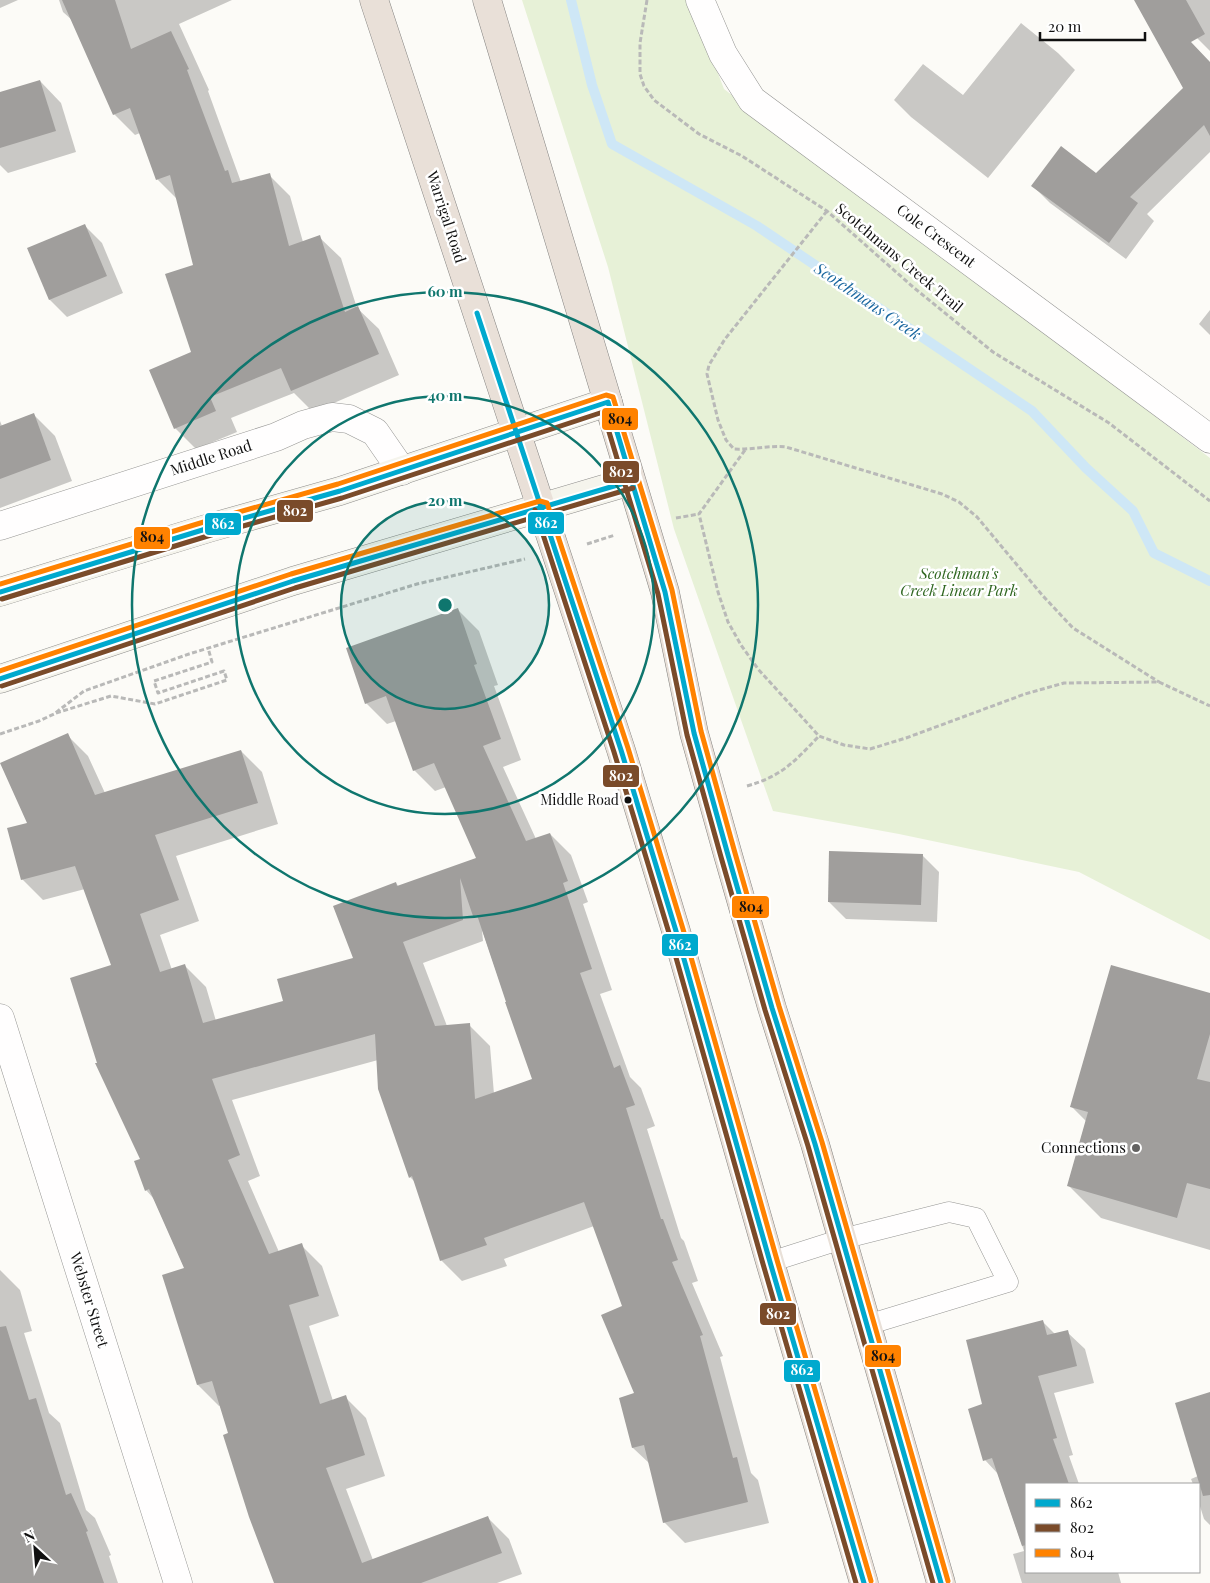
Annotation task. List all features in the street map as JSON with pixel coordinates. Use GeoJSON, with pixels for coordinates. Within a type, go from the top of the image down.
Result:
{"type":"FeatureCollection","features":[{"type":"Feature","properties":{"kind":"highway","name":"Warrigal Road"},"geometry":{"type":"LineString","coordinates":[[374,0],[621,750],[676,931],[864,1583]]}},
{"type":"Feature","properties":{"kind":"highway"},"geometry":{"type":"LineString","coordinates":[[487,0],[664,592],[702,762],[772,1008],[812,1135],[942,1583]]}},
{"type":"Feature","properties":{"kind":"street","name":"Cole Crescent"},"geometry":{"type":"LineString","coordinates":[[700,0],[723,54],[752,100],[1210,439]]}},
{"type":"Feature","properties":{"kind":"street"},"geometry":{"type":"LineString","coordinates":[[0,592],[208,528],[340,491],[608,402]]}},
{"type":"Feature","properties":{"kind":"street","name":"Middle Road"},"geometry":{"type":"LineString","coordinates":[[0,526],[276,437],[332,416],[349,419],[375,432],[402,471]]}},
{"type":"Feature","properties":{"kind":"street"},"geometry":{"type":"LineString","coordinates":[[0,679],[293,581],[631,481]]}},
{"type":"Feature","properties":{"kind":"street","name":"Webster Street"},"geometry":{"type":"LineString","coordinates":[[0,1018],[178,1583]]}},
{"type":"Feature","properties":{"kind":"lane"},"geometry":{"type":"LineString","coordinates":[[770,1262],[842,1239],[949,1212],[976,1218],[1008,1282],[867,1326]]}},
{"type":"Feature","properties":{"kind":"path","name":"Scotchmans Creek Trail"},"geometry":{"type":"LineString","coordinates":[[647,0],[640,43],[640,74],[644,86],[654,100],[698,134],[742,156],[827,211],[913,287],[993,352],[1110,423],[1210,501]]}},
{"type":"Feature","properties":{"kind":"path"},"geometry":{"type":"LineString","coordinates":[[827,211],[716,351],[709,365],[707,374],[718,420],[726,440],[734,448],[786,447],[942,494],[959,502],[978,517],[1073,628],[1159,682],[1210,706]]}},
{"type":"Feature","properties":{"kind":"path"},"geometry":{"type":"LineString","coordinates":[[669,520],[699,514],[745,449]]}},
{"type":"Feature","properties":{"kind":"path"},"geometry":{"type":"LineString","coordinates":[[699,514],[718,592],[728,622],[758,669],[819,736],[844,745],[870,749],[906,738],[1025,694],[1064,683],[1159,682]]}},
{"type":"Feature","properties":{"kind":"path"},"geometry":{"type":"LineString","coordinates":[[586,544],[605,538]]}},
{"type":"Feature","properties":{"kind":"path"},"geometry":{"type":"LineString","coordinates":[[54,714],[84,691],[208,648],[417,584],[519,561]]}},
{"type":"Feature","properties":{"kind":"path"},"geometry":{"type":"LineString","coordinates":[[0,734],[111,696],[155,704],[228,680],[224,671],[158,693],[154,681],[212,662],[208,648]]}},
{"type":"Feature","properties":{"kind":"path"},"geometry":{"type":"LineString","coordinates":[[747,786],[775,776],[789,766],[819,736]]}},
{"type":"Feature","properties":{"kind":"green space","name":"Scotchman's Creek Linear Park"},"geometry":{"type":"Polygon","coordinates":[[[522,0],[690,0],[724,89],[1210,458],[1210,940],[1079,872],[899,834],[773,811],[674,529],[608,267],[522,0]]]}},
{"type":"Feature","properties":{"kind":"building"},"geometry":{"type":"Polygon","coordinates":[[[62,0],[115,0],[131,49],[171,31],[189,69],[187,70],[225,171],[228,170],[232,183],[270,173],[289,246],[320,235],[345,312],[358,306],[379,354],[291,391],[281,368],[210,397],[216,411],[174,429],[149,370],[191,352],[165,274],[193,265],[170,175],[156,180],[130,108],[113,115],[62,0]]]}},
{"type":"Feature","properties":{"kind":"building"},"geometry":{"type":"Polygon","coordinates":[[[1134,0],[1186,0],[1205,34],[1191,42],[1210,62],[1210,136],[1204,125],[1130,197],[1138,203],[1109,243],[1031,186],[1061,146],[1096,173],[1183,88],[1134,0]]]}},
{"type":"Feature","properties":{"kind":"building"},"geometry":{"type":"Polygon","coordinates":[[[40,80],[56,131],[0,148],[0,92],[40,80]]]}},
{"type":"Feature","properties":{"kind":"building"},"geometry":{"type":"Polygon","coordinates":[[[85,224],[107,276],[49,300],[27,248],[85,224]]]}},
{"type":"Feature","properties":{"kind":"building"},"geometry":{"type":"Polygon","coordinates":[[[34,413],[51,460],[0,479],[0,426],[34,413]]]}},
{"type":"Feature","properties":{"kind":"building"},"geometry":{"type":"Polygon","coordinates":[[[458,608],[477,664],[474,665],[501,739],[483,746],[526,841],[550,833],[568,881],[563,883],[592,969],[580,973],[614,1068],[620,1065],[635,1105],[626,1108],[661,1219],[663,1219],[678,1260],[672,1262],[703,1335],[700,1336],[733,1458],[737,1457],[748,1502],[663,1523],[644,1445],[632,1448],[619,1398],[634,1393],[601,1315],[622,1306],[584,1202],[484,1238],[487,1245],[440,1261],[412,1176],[409,1178],[378,1089],[375,1034],[212,1079],[240,1155],[228,1160],[269,1254],[302,1243],[319,1296],[289,1305],[320,1404],[346,1395],[365,1455],[326,1468],[362,1563],[488,1516],[502,1553],[421,1583],[274,1583],[249,1517],[223,1435],[228,1433],[212,1381],[197,1385],[162,1275],[184,1268],[149,1189],[145,1191],[134,1161],[140,1159],[95,1063],[97,1063],[70,978],[111,965],[75,866],[21,880],[7,828],[27,823],[0,763],[68,733],[95,795],[241,750],[258,803],[155,835],[179,900],[140,914],[160,972],[185,964],[203,1023],[283,1001],[277,979],[353,958],[333,906],[396,882],[397,886],[476,858],[434,763],[413,771],[386,696],[365,704],[346,648],[458,608]],[[460,878],[463,920],[403,942],[435,1026],[470,1023],[475,1099],[532,1079],[477,915],[473,916],[460,878]]]}},
{"type":"Feature","properties":{"kind":"building"},"geometry":{"type":"Polygon","coordinates":[[[829,851],[923,854],[921,905],[828,902],[829,851]]]}},
{"type":"Feature","properties":{"kind":"building"},"geometry":{"type":"Polygon","coordinates":[[[1111,965],[1210,993],[1210,1034],[1197,1079],[1210,1082],[1210,1189],[1187,1183],[1177,1218],[1067,1186],[1088,1112],[1070,1107],[1111,965]]]}},
{"type":"Feature","properties":{"kind":"building"},"geometry":{"type":"Polygon","coordinates":[[[1043,1320],[1047,1335],[1068,1330],[1077,1366],[1038,1376],[1057,1438],[1053,1439],[1069,1483],[1025,1483],[1025,1545],[1022,1546],[992,1458],[983,1461],[968,1409],[982,1404],[966,1340],[1043,1320]]]}},
{"type":"Feature","properties":{"kind":"building"},"geometry":{"type":"Polygon","coordinates":[[[6,1326],[29,1400],[36,1398],[66,1495],[71,1493],[88,1531],[86,1532],[104,1583],[0,1583],[0,1327],[6,1326]]]}},
{"type":"Feature","properties":{"kind":"building"},"geometry":{"type":"Polygon","coordinates":[[[1210,1392],[1210,1495],[1203,1496],[1175,1403],[1210,1392]]]}},
{"type":"Feature","properties":{"kind":"waterway","name":"Scotchmans Creek"},"geometry":{"type":"LineString","coordinates":[[571,0],[592,85],[612,144],[757,226],[1032,411],[1086,468],[1133,511],[1154,553],[1210,581]]}},
{"type":"Feature","properties":{"kind":"transit line","name":"862"},"geometry":{"type":"LineString","coordinates":[[477,313],[621,750],[676,931],[864,1583]]}},
{"type":"Feature","properties":{"kind":"transit line","name":"804"},"geometry":{"type":"LineString","coordinates":[[0,584],[207,521],[338,484],[606,395],[613,397],[672,590],[701,731],[735,853],[779,1006],[822,1142],[948,1581]]}},
{"type":"Feature","properties":{"kind":"transit line","name":"862"},"geometry":{"type":"LineString","coordinates":[[0,592],[209,528],[340,491],[608,402],[665,592],[694,733],[728,855],[772,1008],[815,1144],[941,1583]]}},
{"type":"Feature","properties":{"kind":"transit line","name":"802"},"geometry":{"type":"LineString","coordinates":[[2,599],[211,535],[342,498],[603,412],[658,594],[687,735],[721,857],[765,1010],[808,1146],[933,1583]]}},
{"type":"Feature","properties":{"kind":"transit line","name":"862"},"geometry":{"type":"LineString","coordinates":[[0,679],[293,581],[631,481]]}},
{"type":"Feature","properties":{"kind":"transit line","name":"802"},"geometry":{"type":"LineString","coordinates":[[2,686],[295,588],[633,488]]}},
{"type":"Feature","properties":{"kind":"transit line","name":"804"},"geometry":{"type":"LineString","coordinates":[[0,671],[291,574],[540,501],[547,503],[628,748],[683,929],[871,1581]]}},
{"type":"Feature","properties":{"kind":"transit line","name":"802"},"geometry":{"type":"LineString","coordinates":[[535,510],[614,752],[669,933],[856,1583]]}},
{"type":"Feature","properties":{"kind":"place","name":"Middle Road"},"geometry":{"type":"Point","coordinates":[628,800]}},
{"type":"Feature","properties":{"kind":"place","name":"Connections"},"geometry":{"type":"Point","coordinates":[1136,1148]}}]}
